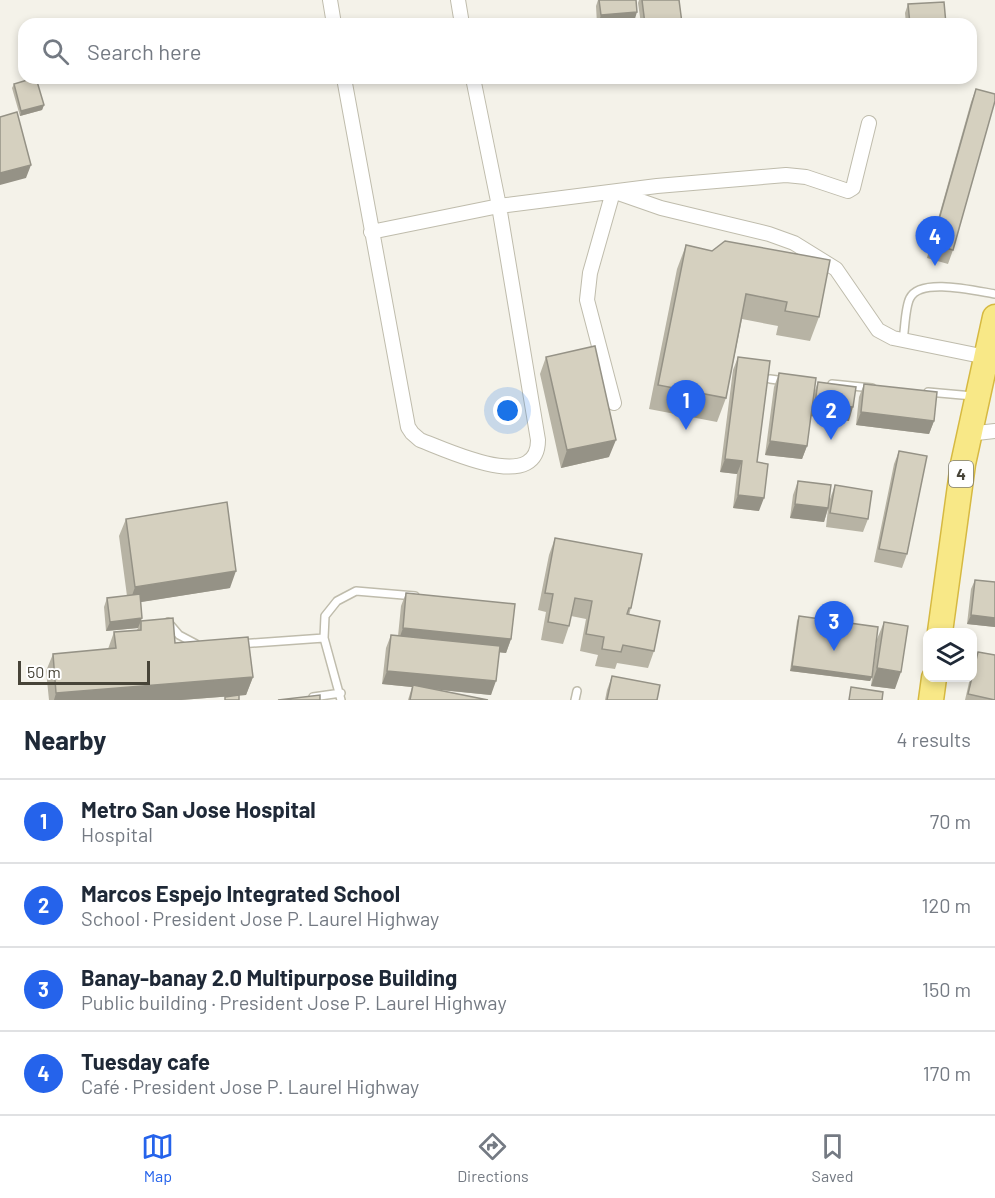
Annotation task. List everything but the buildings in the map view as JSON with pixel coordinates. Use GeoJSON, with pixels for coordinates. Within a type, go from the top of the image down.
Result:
{"type":"FeatureCollection","features":[{"type":"Feature","properties":{"kind":"highway","name":"4"},"geometry":{"type":"LineString","coordinates":[[941,628],[968,434],[995,318]]}},
{"type":"Feature","properties":{"kind":"highway"},"geometry":{"type":"LineString","coordinates":[[931,700],[933,682]]}},
{"type":"Feature","properties":{"kind":"street"},"geometry":{"type":"LineString","coordinates":[[330,0],[333,18]]}},
{"type":"Feature","properties":{"kind":"street"},"geometry":{"type":"LineString","coordinates":[[458,0],[461,18]]}},
{"type":"Feature","properties":{"kind":"street"},"geometry":{"type":"LineString","coordinates":[[345,84],[406,416],[412,433],[420,440],[493,466],[519,466],[535,455],[538,440],[499,206],[474,84]]}},
{"type":"Feature","properties":{"kind":"street"},"geometry":{"type":"LineString","coordinates":[[371,232],[499,206],[786,175],[806,177],[848,191],[853,188],[869,123]]}},
{"type":"Feature","properties":{"kind":"street"},"geometry":{"type":"LineString","coordinates":[[613,192],[661,208],[769,234],[794,243],[836,269],[878,330],[893,338],[986,357]]}},
{"type":"Feature","properties":{"kind":"street"},"geometry":{"type":"LineString","coordinates":[[613,192],[590,273],[587,300],[614,403]]}},
{"type":"Feature","properties":{"kind":"street"},"geometry":{"type":"LineString","coordinates":[[968,434],[995,431]]}},
{"type":"Feature","properties":{"kind":"lane"},"geometry":{"type":"LineString","coordinates":[[903,340],[910,297],[919,288],[934,286],[995,294]]}},
{"type":"Feature","properties":{"kind":"lane"},"geometry":{"type":"LineString","coordinates":[[770,379],[792,381]]}},
{"type":"Feature","properties":{"kind":"lane"},"geometry":{"type":"LineString","coordinates":[[827,384],[884,389]]}},
{"type":"Feature","properties":{"kind":"lane"},"geometry":{"type":"LineString","coordinates":[[919,392],[976,396]]}},
{"type":"Feature","properties":{"kind":"lane"},"geometry":{"type":"LineString","coordinates":[[310,697],[341,697],[324,638],[325,616],[337,601],[356,591],[426,597]]}},
{"type":"Feature","properties":{"kind":"lane"},"geometry":{"type":"LineString","coordinates":[[165,619],[178,635],[190,643],[202,645]]}},
{"type":"Feature","properties":{"kind":"lane"},"geometry":{"type":"LineString","coordinates":[[235,644],[324,638]]}},
{"type":"Feature","properties":{"kind":"lane"},"geometry":{"type":"LineString","coordinates":[[576,700],[577,691]]}},
{"type":"Feature","properties":{"kind":"place","name":"Tuesday cafe"},"geometry":{"type":"Point","coordinates":[935,266]}},
{"type":"Feature","properties":{"kind":"place","name":"Metro San Jose Hospital"},"geometry":{"type":"Point","coordinates":[686,430]}},
{"type":"Feature","properties":{"kind":"place","name":"Marcos Espejo Integrated School"},"geometry":{"type":"Point","coordinates":[831,440]}},
{"type":"Feature","properties":{"kind":"place","name":"Banay-banay 2.0 Multipurpose Building"},"geometry":{"type":"Point","coordinates":[834,651]}}]}
